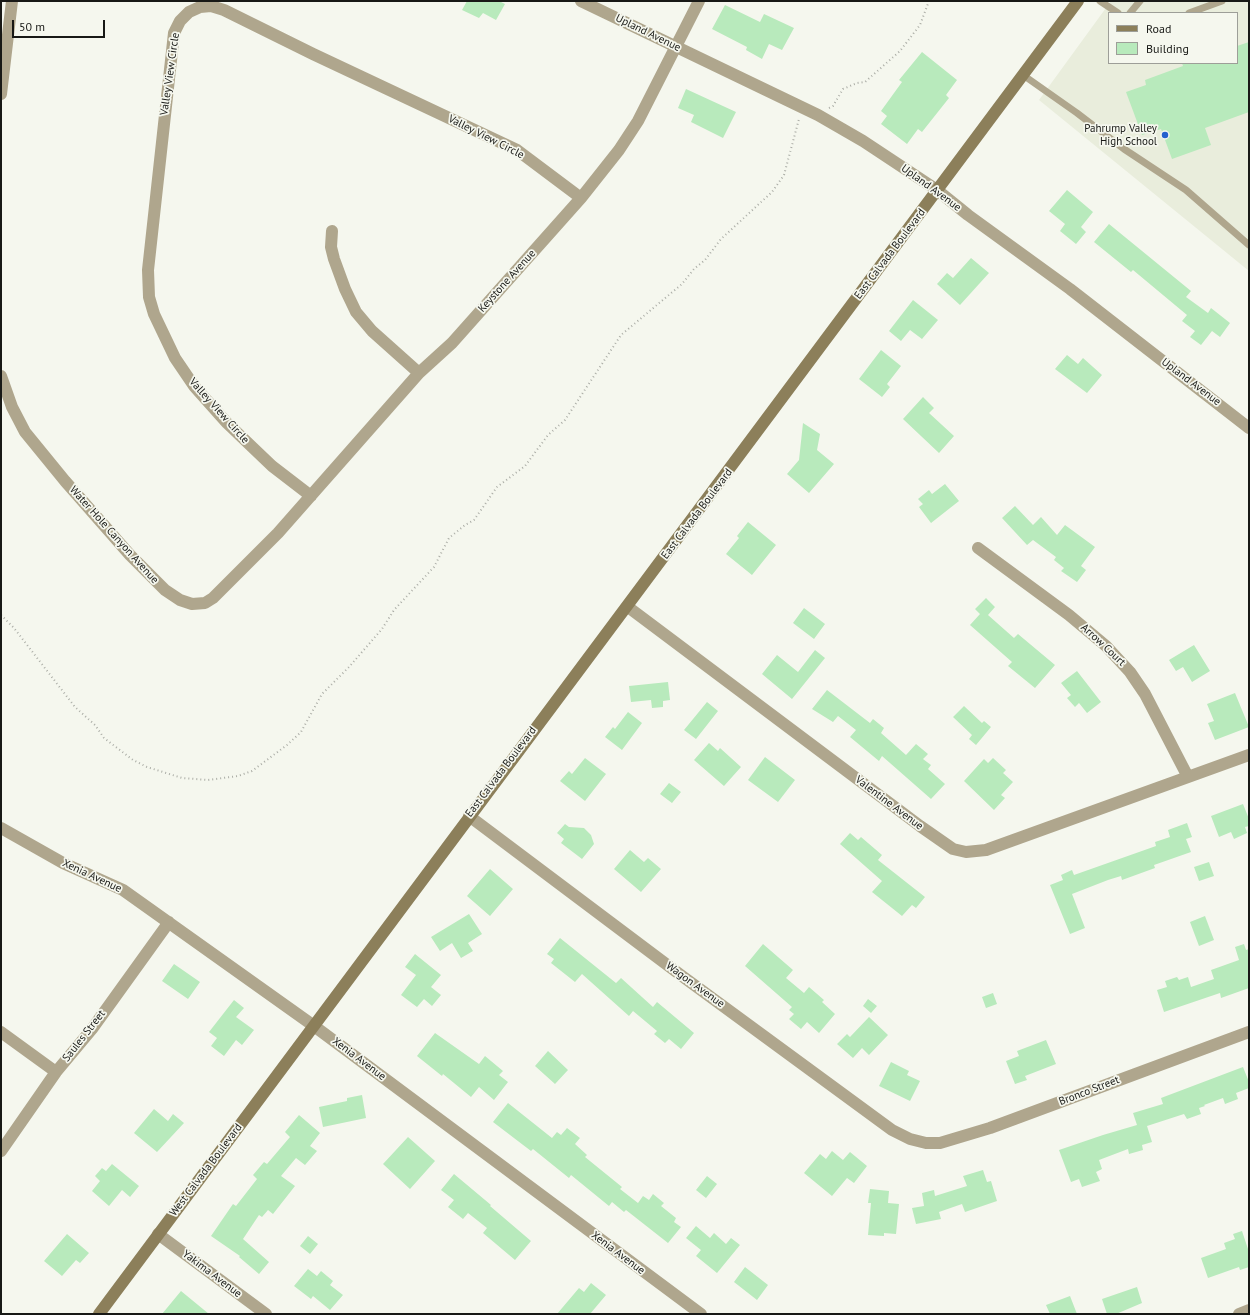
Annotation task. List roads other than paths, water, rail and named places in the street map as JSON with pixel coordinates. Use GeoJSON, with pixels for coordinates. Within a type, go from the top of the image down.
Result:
{"type":"FeatureCollection","features":[{"type":"Feature","properties":{"kind":"main road","name":"East Calvada Boulevard"},"geometry":{"type":"LineString","coordinates":[[314,1026],[468,816],[628,607],[1078,1]]}},
{"type":"Feature","properties":{"kind":"main road","name":"West Calvada Boulevard"},"geometry":{"type":"LineString","coordinates":[[99,1314],[314,1026]]}},
{"type":"Feature","properties":{"kind":"street"},"geometry":{"type":"LineString","coordinates":[[1,94],[12,1]]}},
{"type":"Feature","properties":{"kind":"street","name":"Upland Avenue"},"geometry":{"type":"LineString","coordinates":[[581,1],[818,115],[863,141],[937,190],[968,215],[1070,289],[1249,428]]}},
{"type":"Feature","properties":{"kind":"street","name":"Keystone Avenue"},"geometry":{"type":"LineString","coordinates":[[311,496],[419,373],[452,343],[581,198],[619,150],[638,121],[677,47],[699,1]]}},
{"type":"Feature","properties":{"kind":"street","name":"Valley View Circle"},"geometry":{"type":"LineString","coordinates":[[311,496],[272,466],[227,423],[194,386],[175,358],[154,314],[149,297],[148,270],[174,33],[180,21],[189,12],[200,7],[211,6],[224,10],[313,54],[517,150],[581,198]]}},
{"type":"Feature","properties":{"kind":"street"},"geometry":{"type":"LineString","coordinates":[[332,230],[331,247],[334,259],[345,289],[356,312],[372,331],[419,373]]}},
{"type":"Feature","properties":{"kind":"street","name":"Water Hole Canyon Avenue"},"geometry":{"type":"LineString","coordinates":[[1,376],[15,413],[26,432],[40,450],[130,554],[165,590],[180,600],[192,604],[205,602],[212,598],[278,533],[311,496]]}},
{"type":"Feature","properties":{"kind":"street","name":"Arrow Court"},"geometry":{"type":"LineString","coordinates":[[978,548],[1069,615],[1111,651],[1130,672],[1145,694],[1188,777]]}},
{"type":"Feature","properties":{"kind":"street","name":"Valentine Avenue"},"geometry":{"type":"LineString","coordinates":[[628,607],[913,821],[953,849],[966,852],[986,850],[1249,755]]}},
{"type":"Feature","properties":{"kind":"street","name":"Wagon Avenue"},"geometry":{"type":"LineString","coordinates":[[468,816],[682,976],[892,1130],[910,1139],[926,1143]]}},
{"type":"Feature","properties":{"kind":"street","name":"Xenia Avenue"},"geometry":{"type":"LineString","coordinates":[[1,828],[63,863],[123,890],[314,1026],[701,1314]]}},
{"type":"Feature","properties":{"kind":"street","name":"Saules Street"},"geometry":{"type":"LineString","coordinates":[[1,1151],[56,1072],[92,1029],[169,922]]}},
{"type":"Feature","properties":{"kind":"street"},"geometry":{"type":"LineString","coordinates":[[1,1032],[56,1072]]}},
{"type":"Feature","properties":{"kind":"street","name":"Bronco Street"},"geometry":{"type":"LineString","coordinates":[[926,1143],[940,1143],[990,1128],[1249,1032]]}},
{"type":"Feature","properties":{"kind":"street","name":"Yakima Avenue"},"geometry":{"type":"LineString","coordinates":[[158,1234],[266,1314]]}},
{"type":"Feature","properties":{"kind":"street"},"geometry":{"type":"LineString","coordinates":[[1239,1314],[1249,1310]]}},
{"type":"Feature","properties":{"kind":"lane"},"geometry":{"type":"LineString","coordinates":[[1100,1],[1116,12]]}},
{"type":"Feature","properties":{"kind":"lane"},"geometry":{"type":"LineString","coordinates":[[1131,12],[1140,1]]}},
{"type":"Feature","properties":{"kind":"lane"},"geometry":{"type":"LineString","coordinates":[[1192,12],[1222,1]]}},
{"type":"Feature","properties":{"kind":"lane"},"geometry":{"type":"LineString","coordinates":[[1023,75],[1077,113],[1124,149],[1186,190],[1249,245]]}},
{"type":"Feature","properties":{"kind":"place","name":"Pahrump Valley High School"},"geometry":{"type":"Point","coordinates":[1165,135]}}]}
